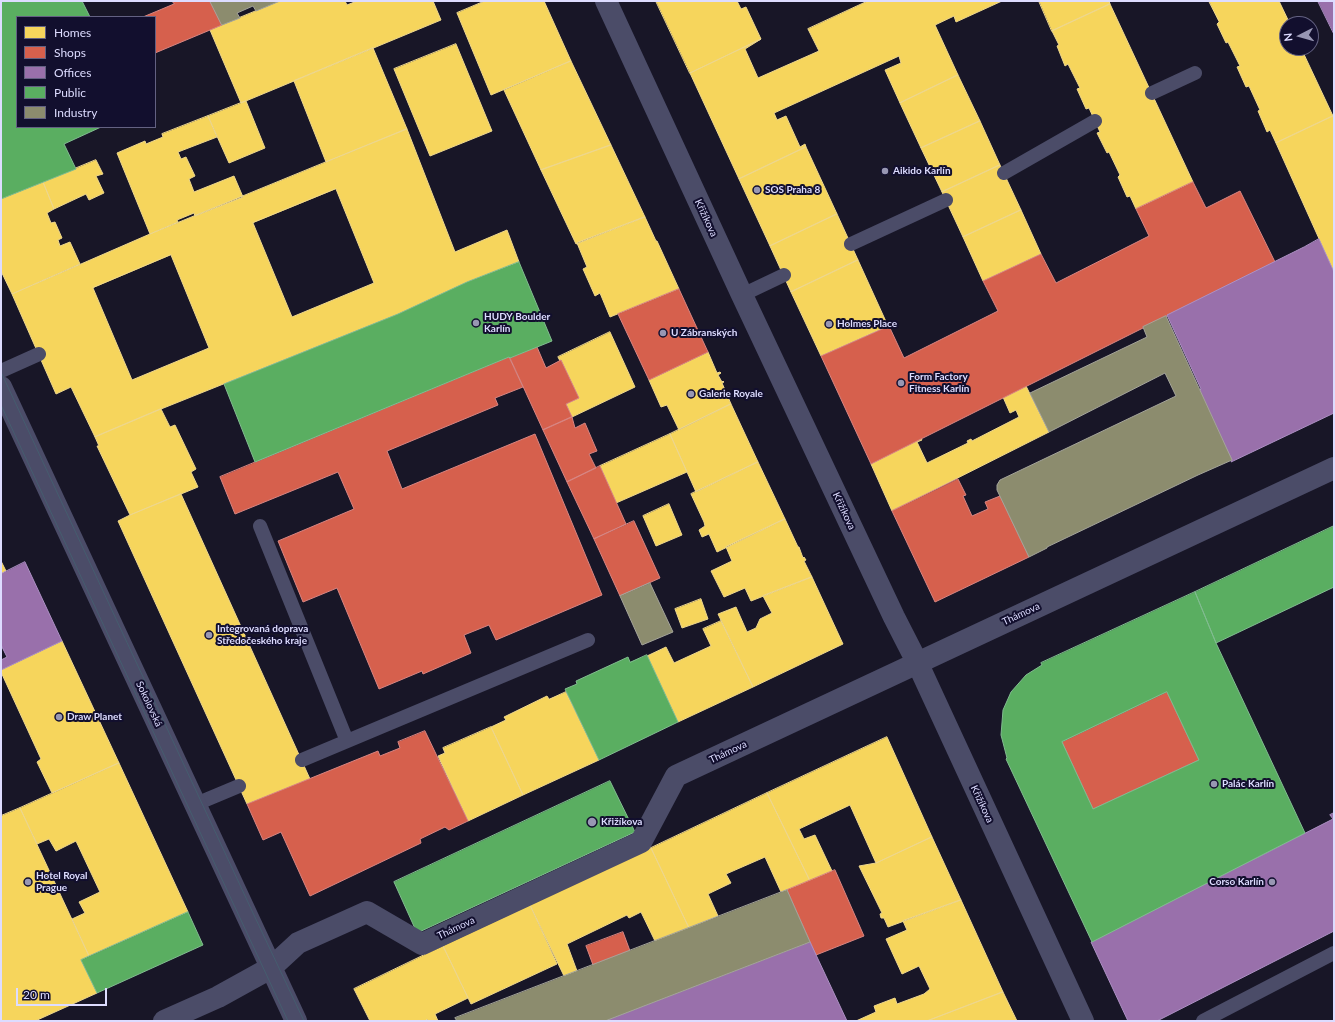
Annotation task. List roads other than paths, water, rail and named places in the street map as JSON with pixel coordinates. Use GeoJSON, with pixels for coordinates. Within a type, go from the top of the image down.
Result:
{"type":"FeatureCollection","features":[{"type":"Feature","properties":{"kind":"street","name":"Křižíkova"},"geometry":{"type":"LineString","coordinates":[[606,1],[742,295],[894,617],[917,662],[1083,1021]]}},
{"type":"Feature","properties":{"kind":"street","name":"Sokolovská"},"geometry":{"type":"LineString","coordinates":[[1,387],[296,1021]]}},
{"type":"Feature","properties":{"kind":"street","name":"Thámova"},"geometry":{"type":"LineString","coordinates":[[164,1021],[218,997],[272,967],[298,943],[366,912],[422,944],[641,842],[676,776],[1334,468]]}},
{"type":"Feature","properties":{"kind":"lane"},"geometry":{"type":"LineString","coordinates":[[1152,93],[1196,73]]}},
{"type":"Feature","properties":{"kind":"lane"},"geometry":{"type":"LineString","coordinates":[[1004,173],[1095,121]]}},
{"type":"Feature","properties":{"kind":"lane"},"geometry":{"type":"LineString","coordinates":[[851,244],[946,200]]}},
{"type":"Feature","properties":{"kind":"lane"},"geometry":{"type":"LineString","coordinates":[[742,295],[784,275]]}},
{"type":"Feature","properties":{"kind":"lane"},"geometry":{"type":"LineString","coordinates":[[1,371],[39,354]]}},
{"type":"Feature","properties":{"kind":"lane"},"geometry":{"type":"LineString","coordinates":[[260,526],[348,741]]}},
{"type":"Feature","properties":{"kind":"lane"},"geometry":{"type":"LineString","coordinates":[[302,760],[588,640]]}},
{"type":"Feature","properties":{"kind":"lane"},"geometry":{"type":"LineString","coordinates":[[196,804],[239,786]]}},
{"type":"Feature","properties":{"kind":"lane"},"geometry":{"type":"LineString","coordinates":[[1203,1021],[1334,954]]}},
{"type":"Feature","properties":{"kind":"tram line"},"geometry":{"type":"LineString","coordinates":[[1,372],[304,1021]]}},
{"type":"Feature","properties":{"kind":"tram line"},"geometry":{"type":"LineString","coordinates":[[1,405],[288,1021]]}},
{"type":"Feature","properties":{"kind":"place","name":"Aikido Karlín"},"geometry":{"type":"Point","coordinates":[885,171]}},
{"type":"Feature","properties":{"kind":"place","name":"SOS Praha 8"},"geometry":{"type":"Point","coordinates":[757,190]}},
{"type":"Feature","properties":{"kind":"place","name":"HUDY Boulder Karlín"},"geometry":{"type":"Point","coordinates":[476,323]}},
{"type":"Feature","properties":{"kind":"place","name":"Holmes Place"},"geometry":{"type":"Point","coordinates":[829,324]}},
{"type":"Feature","properties":{"kind":"place","name":"U Zábranských"},"geometry":{"type":"Point","coordinates":[663,333]}},
{"type":"Feature","properties":{"kind":"place","name":"Form Factory Fitness Karlín"},"geometry":{"type":"Point","coordinates":[901,383]}},
{"type":"Feature","properties":{"kind":"place","name":"Galerie Royale"},"geometry":{"type":"Point","coordinates":[691,394]}},
{"type":"Feature","properties":{"kind":"place","name":"Integrovaná doprava Středočeského kraje"},"geometry":{"type":"Point","coordinates":[209,635]}},
{"type":"Feature","properties":{"kind":"place","name":"Draw Planet"},"geometry":{"type":"Point","coordinates":[59,717]}},
{"type":"Feature","properties":{"kind":"place","name":"Palác Karlín"},"geometry":{"type":"Point","coordinates":[1214,784]}},
{"type":"Feature","properties":{"kind":"place","name":"Křižíkova"},"geometry":{"type":"Point","coordinates":[592,822]}},
{"type":"Feature","properties":{"kind":"place","name":"Hotel Royal Prague"},"geometry":{"type":"Point","coordinates":[28,882]}},
{"type":"Feature","properties":{"kind":"place","name":"Corso Karlín"},"geometry":{"type":"Point","coordinates":[1272,882]}}]}
